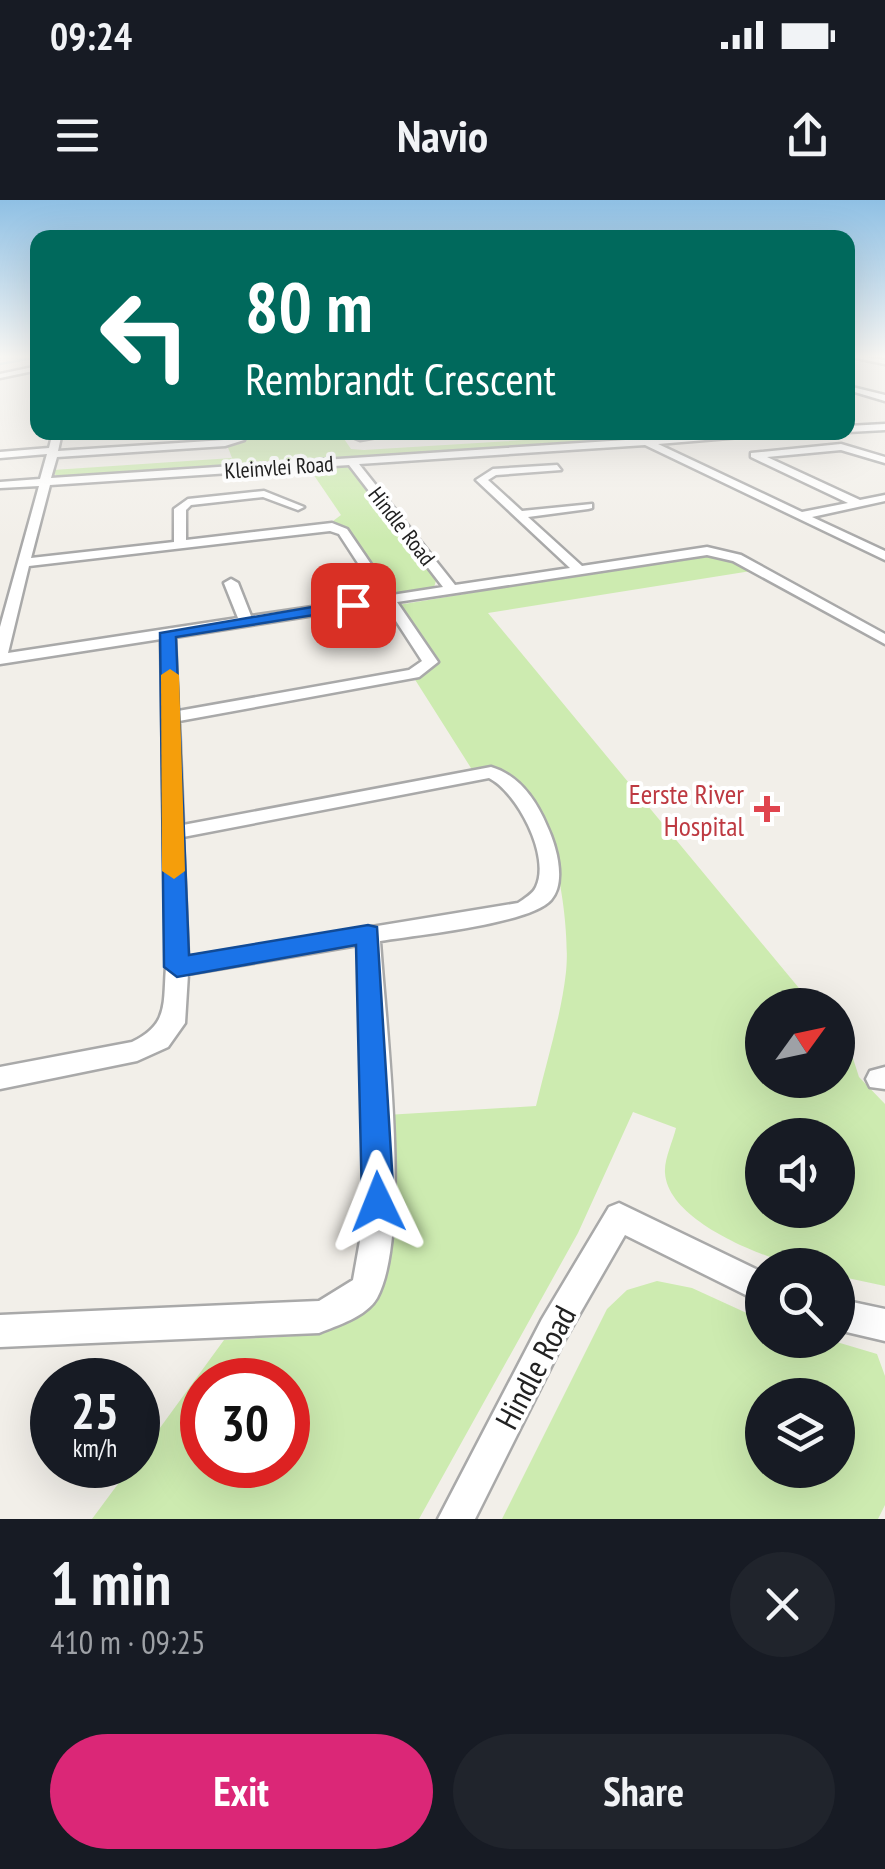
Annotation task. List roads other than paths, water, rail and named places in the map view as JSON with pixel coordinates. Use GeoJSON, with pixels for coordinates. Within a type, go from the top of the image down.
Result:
{"type":"FeatureCollection","features":[{"type":"Feature","properties":{"kind":"street"},"geometry":{"type":"LineString","coordinates":[[855,429],[885,426]]}},
{"type":"Feature","properties":{"kind":"street"},"geometry":{"type":"LineString","coordinates":[[863,428],[885,434]]}},
{"type":"Feature","properties":{"kind":"street"},"geometry":{"type":"LineString","coordinates":[[56,440],[0,656],[700,552],[726,554],[878,630],[885,640]]}},
{"type":"Feature","properties":{"kind":"street"},"geometry":{"type":"LineString","coordinates":[[0,455],[234,440]]}},
{"type":"Feature","properties":{"kind":"street"},"geometry":{"type":"LineString","coordinates":[[642,440],[885,556]]}},
{"type":"Feature","properties":{"kind":"street","name":"Kleinvlei Road"},"geometry":{"type":"LineString","coordinates":[[0,485],[676,440]]}},
{"type":"Feature","properties":{"kind":"street"},"geometry":{"type":"LineString","coordinates":[[860,504],[755,456],[841,447],[885,460]]}},
{"type":"Feature","properties":{"kind":"street","name":"Hindle Road"},"geometry":{"type":"LineString","coordinates":[[352,462],[452,590]]}},
{"type":"Feature","properties":{"kind":"street"},"geometry":{"type":"LineString","coordinates":[[558,468],[493,472],[482,477],[580,570]]}},
{"type":"Feature","properties":{"kind":"street"},"geometry":{"type":"LineString","coordinates":[[180,544],[180,508],[188,502],[264,494],[298,507]]}},
{"type":"Feature","properties":{"kind":"street"},"geometry":{"type":"LineString","coordinates":[[801,516],[885,498]]}},
{"type":"Feature","properties":{"kind":"street"},"geometry":{"type":"LineString","coordinates":[[519,515],[588,506]]}},
{"type":"Feature","properties":{"kind":"street"},"geometry":{"type":"LineString","coordinates":[[24,563],[332,527],[343,532],[430,662],[422,672],[172,717]]}},
{"type":"Feature","properties":{"kind":"street"},"geometry":{"type":"LineString","coordinates":[[860,544],[885,538]]}},
{"type":"Feature","properties":{"kind":"street"},"geometry":{"type":"LineString","coordinates":[[231,584],[246,621]]}},
{"type":"Feature","properties":{"kind":"street"},"geometry":{"type":"LineString","coordinates":[[0,1078],[148,1047],[173,1023],[177,967],[168,633]]}},
{"type":"Feature","properties":{"kind":"street"},"geometry":{"type":"LineString","coordinates":[[172,833],[470,772],[491,772],[512,782],[536,820],[549,874],[544,895],[524,910],[177,967]]}},
{"type":"Feature","properties":{"kind":"street"},"geometry":{"type":"LineString","coordinates":[[0,1331],[319,1316],[344,1306],[364,1291],[380,1240],[368,934]]}},
{"type":"Feature","properties":{"kind":"street","name":"Hindle Road"},"geometry":{"type":"LineString","coordinates":[[456,1519],[553,1330],[618,1217],[745,1280]]}},
{"type":"Feature","properties":{"kind":"street"},"geometry":{"type":"LineString","coordinates":[[855,1318],[885,1324]]}},
{"type":"Feature","properties":{"kind":"place","name":"Eerste River Hospital"},"geometry":{"type":"Point","coordinates":[767,809]}}]}
